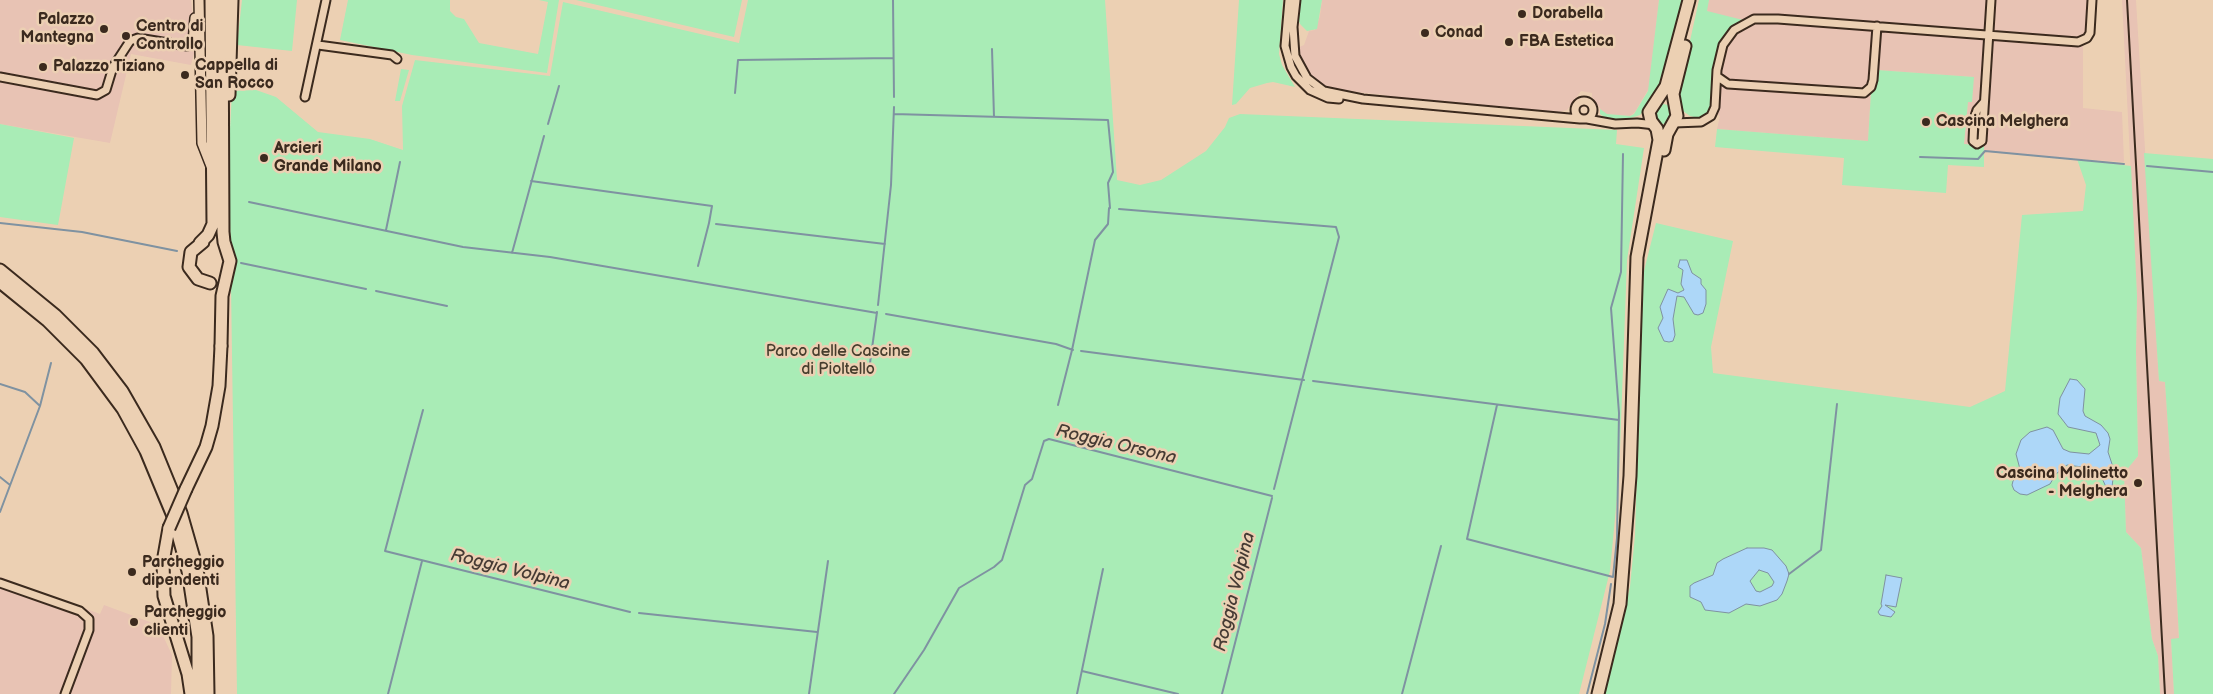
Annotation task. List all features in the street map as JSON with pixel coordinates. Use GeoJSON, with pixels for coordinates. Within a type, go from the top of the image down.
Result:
{"type":"FeatureCollection","features":[{"type":"Feature","properties":{"kind":"main road"},"geometry":{"type":"LineString","coordinates":[[211,0],[213,224],[208,235],[191,252],[189,264],[194,276],[208,283],[212,289],[221,316]]}},
{"type":"Feature","properties":{"kind":"main road"},"geometry":{"type":"LineString","coordinates":[[191,694],[188,674],[164,596],[163,562],[169,528],[206,447],[219,386],[221,316],[225,275],[230,263],[223,232],[222,0]]}},
{"type":"Feature","properties":{"kind":"main road"},"geometry":{"type":"LineString","coordinates":[[223,144],[232,68],[232,0]]}},
{"type":"Feature","properties":{"kind":"main road"},"geometry":{"type":"LineString","coordinates":[[1598,694],[1615,631],[1621,588],[1630,476],[1636,274],[1641,229],[1659,143],[1656,126],[1650,119],[1653,106],[1666,86],[1689,0]]}},
{"type":"Feature","properties":{"kind":"main road"},"geometry":{"type":"LineString","coordinates":[[1636,274],[1666,137],[1673,124],[1676,109],[1674,88],[1696,0]]}},
{"type":"Feature","properties":{"kind":"main road"},"geometry":{"type":"LineString","coordinates":[[1653,106],[1666,100],[1676,109]]}},
{"type":"Feature","properties":{"kind":"main road"},"geometry":{"type":"LineString","coordinates":[[1656,126],[1665,128],[1673,124]]}},
{"type":"Feature","properties":{"kind":"main road"},"geometry":{"type":"LineString","coordinates":[[0,270],[48,308],[93,353],[122,391],[154,447],[181,513],[197,569],[206,627],[208,694]]}},
{"type":"Feature","properties":{"kind":"main road"},"geometry":{"type":"LineString","coordinates":[[0,282],[48,322],[86,359],[123,409],[146,451],[172,516],[188,571],[198,637],[198,694]]}},
{"type":"Feature","properties":{"kind":"main road"},"geometry":{"type":"LineString","coordinates":[[1591,694],[1621,588]]}},
{"type":"Feature","properties":{"kind":"street"},"geometry":{"type":"LineString","coordinates":[[0,77],[97,95],[106,90],[113,67],[130,41],[138,38],[187,46],[192,43],[197,0]]}},
{"type":"Feature","properties":{"kind":"street"},"geometry":{"type":"LineString","coordinates":[[197,0],[202,143],[213,171]]}},
{"type":"Feature","properties":{"kind":"street"},"geometry":{"type":"LineString","coordinates":[[305,97],[312,60],[318,46],[326,0]]}},
{"type":"Feature","properties":{"kind":"street"},"geometry":{"type":"LineString","coordinates":[[1289,0],[1285,46],[1287,58],[1296,76],[1310,90],[1328,98],[1363,99],[1656,126]]}},
{"type":"Feature","properties":{"kind":"street"},"geometry":{"type":"LineString","coordinates":[[1296,0],[1293,47],[1302,71],[1313,84],[1324,91],[1363,99]]}},
{"type":"Feature","properties":{"kind":"street"},"geometry":{"type":"LineString","coordinates":[[1984,102],[1977,110],[1974,119],[1973,139],[1977,144],[1982,141],[1991,0]]}},
{"type":"Feature","properties":{"kind":"street"},"geometry":{"type":"LineString","coordinates":[[1673,124],[1704,121],[1714,112],[1718,78],[1717,70],[1724,42],[1734,30],[1754,19],[1772,18],[1988,36],[2082,41],[2088,37],[2091,31],[2092,0]]}},
{"type":"Feature","properties":{"kind":"street"},"geometry":{"type":"LineString","coordinates":[[1718,78],[1727,84],[1865,93],[1871,87],[1873,80],[1877,26]]}},
{"type":"Feature","properties":{"kind":"street"},"geometry":{"type":"LineString","coordinates":[[318,46],[392,55],[397,58]]}},
{"type":"Feature","properties":{"kind":"street"},"geometry":{"type":"LineString","coordinates":[[1554,118],[1567,115],[1580,102],[1586,101],[1591,104],[1600,119],[1610,123]]}},
{"type":"Feature","properties":{"kind":"street"},"geometry":{"type":"LineString","coordinates":[[1630,123],[1641,119],[1653,106]]}},
{"type":"Feature","properties":{"kind":"street"},"geometry":{"type":"LineString","coordinates":[[1576,107],[1576,115],[1584,119]]}},
{"type":"Feature","properties":{"kind":"street"},"geometry":{"type":"LineString","coordinates":[[1676,109],[1692,122]]}},
{"type":"Feature","properties":{"kind":"street"},"geometry":{"type":"LineString","coordinates":[[1584,119],[1592,115],[1593,110]]}},
{"type":"Feature","properties":{"kind":"street"},"geometry":{"type":"LineString","coordinates":[[0,583],[80,611],[89,619],[89,630],[65,694]]}},
{"type":"Feature","properties":{"kind":"shaded area"},"geometry":{"type":"Polygon","coordinates":[[[0,0],[191,0],[196,46],[191,65],[131,54],[110,143],[0,124],[0,0]]]}},
{"type":"Feature","properties":{"kind":"shaded area"},"geometry":{"type":"Polygon","coordinates":[[[1322,0],[1659,0],[1649,88],[1635,112],[1630,116],[1604,114],[1592,97],[1592,93],[1581,91],[1567,110],[1555,113],[1387,98],[1385,95],[1326,89],[1310,78],[1303,68],[1297,48],[1304,45],[1309,31],[1315,30],[1320,16],[1322,0]]]}},
{"type":"Feature","properties":{"kind":"shaded area"},"geometry":{"type":"Polygon","coordinates":[[[1709,0],[2094,0],[2093,33],[2083,43],[2083,108],[2122,112],[2124,162],[1983,152],[1984,146],[1964,144],[1968,102],[1972,102],[1973,77],[1877,70],[1875,85],[1871,92],[1868,141],[1717,129],[1720,116],[1711,109],[1718,46],[1735,26],[1706,10],[1709,0]]]}},
{"type":"Feature","properties":{"kind":"shaded area"},"geometry":{"type":"Polygon","coordinates":[[[2122,0],[2136,0],[2159,381],[2165,382],[2179,639],[2171,639],[2174,694],[2160,694],[2158,656],[2152,639],[2141,548],[2126,532],[2124,473],[2138,456],[2137,296],[2122,0]]]}},
{"type":"Feature","properties":{"kind":"shaded area"},"geometry":{"type":"Polygon","coordinates":[[[0,577],[100,614],[104,605],[158,625],[172,655],[171,694],[0,694],[0,577]]]}},
{"type":"Feature","properties":{"kind":"green space"},"geometry":{"type":"Polygon","coordinates":[[[242,0],[297,0],[292,51],[237,45],[242,0]]]}},
{"type":"Feature","properties":{"kind":"green space"},"geometry":{"type":"Polygon","coordinates":[[[348,0],[450,0],[450,11],[456,17],[464,19],[479,43],[538,54],[548,2],[539,0],[559,0],[547,73],[412,55],[340,40],[348,0]]]}},
{"type":"Feature","properties":{"kind":"green space"},"geometry":{"type":"Polygon","coordinates":[[[576,0],[742,0],[734,37],[576,0]]]}},
{"type":"Feature","properties":{"kind":"green space","name":"Parco delle Cascine di Pioltello"},"geometry":{"type":"Polygon","coordinates":[[[748,0],[1105,0],[1117,180],[1140,185],[1161,180],[1206,151],[1225,127],[1229,118],[1240,114],[1617,130],[1616,144],[1644,148],[1627,260],[1619,476],[1610,571],[1579,694],[237,694],[229,150],[232,91],[256,90],[276,97],[318,132],[370,139],[403,150],[402,106],[415,60],[550,76],[563,2],[739,43],[748,0]]]}},
{"type":"Feature","properties":{"kind":"green space"},"geometry":{"type":"Polygon","coordinates":[[[1239,0],[1283,0],[1279,54],[1282,65],[1295,87],[1273,82],[1267,83],[1250,88],[1236,104],[1232,105],[1239,0]]]}},
{"type":"Feature","properties":{"kind":"green space"},"geometry":{"type":"Polygon","coordinates":[[[1300,0],[1322,0],[1317,29],[1307,31],[1300,24],[1298,19],[1300,0]]]}},
{"type":"Feature","properties":{"kind":"green space"},"geometry":{"type":"Polygon","coordinates":[[[1659,0],[1687,0],[1663,87],[1640,115],[1625,120],[1607,119],[1600,114],[1600,109],[1607,114],[1630,116],[1634,114],[1648,91],[1659,0]]]}},
{"type":"Feature","properties":{"kind":"green space"},"geometry":{"type":"Polygon","coordinates":[[[1699,0],[1709,0],[1707,11],[1743,20],[1726,34],[1718,46],[1711,109],[1705,116],[1698,118],[1690,116],[1683,111],[1679,91],[1699,0]]]}},
{"type":"Feature","properties":{"kind":"green space"},"geometry":{"type":"Polygon","coordinates":[[[401,69],[409,70],[400,101],[395,101],[401,69]]]}},
{"type":"Feature","properties":{"kind":"green space"},"geometry":{"type":"Polygon","coordinates":[[[1877,70],[1974,77],[1972,102],[1968,102],[1964,144],[1984,146],[1984,167],[1948,165],[1946,193],[1842,185],[1844,158],[1715,147],[1717,129],[1868,141],[1871,92],[1875,85],[1877,70]]]}},
{"type":"Feature","properties":{"kind":"green space"},"geometry":{"type":"Polygon","coordinates":[[[1663,104],[1670,107],[1673,114],[1670,121],[1663,124],[1656,121],[1653,114],[1656,107],[1663,104]]]}},
{"type":"Feature","properties":{"kind":"green space"},"geometry":{"type":"Polygon","coordinates":[[[0,124],[74,138],[58,225],[0,217],[0,124]]]}},
{"type":"Feature","properties":{"kind":"green space"},"geometry":{"type":"Polygon","coordinates":[[[2144,153],[2213,159],[2213,694],[2174,694],[2171,639],[2179,638],[2169,443],[2165,382],[2159,381],[2144,153]]]}},
{"type":"Feature","properties":{"kind":"green space"},"geometry":{"type":"Polygon","coordinates":[[[2077,159],[2131,166],[2137,296],[2138,456],[2124,473],[2126,532],[2141,548],[2152,639],[2158,656],[2160,694],[1602,694],[1630,587],[1635,535],[1643,275],[1656,223],[1733,241],[1711,347],[1713,373],[1970,407],[2005,391],[2022,215],[2083,211],[2086,185],[2077,159]]]}},
{"type":"Feature","properties":{"kind":"water"},"geometry":{"type":"Polygon","coordinates":[[[1680,260],[1687,260],[1692,273],[1701,279],[1701,284],[1706,290],[1706,304],[1703,313],[1694,314],[1684,297],[1677,296],[1673,319],[1675,335],[1673,341],[1669,342],[1664,341],[1658,328],[1663,318],[1660,307],[1668,289],[1678,293],[1684,290],[1681,284],[1683,270],[1678,267],[1680,260]]]}},
{"type":"Feature","properties":{"kind":"water"},"geometry":{"type":"Polygon","coordinates":[[[2070,379],[2077,380],[2085,389],[2083,411],[2085,416],[2101,425],[2108,433],[2110,439],[2108,452],[2114,470],[2112,487],[2106,487],[2101,476],[2090,468],[2067,465],[2056,474],[2050,484],[2027,495],[2020,494],[2014,490],[2012,485],[2013,481],[2021,473],[2016,454],[2021,440],[2030,432],[2047,427],[2053,430],[2063,449],[2070,452],[2089,454],[2100,445],[2096,433],[2068,427],[2058,414],[2060,398],[2070,379]]]}},
{"type":"Feature","properties":{"kind":"water"},"geometry":{"type":"Polygon","coordinates":[[[1747,548],[1772,550],[1786,566],[1789,574],[1782,594],[1777,600],[1760,606],[1746,604],[1729,613],[1705,610],[1701,602],[1690,597],[1690,586],[1713,575],[1717,563],[1747,548]],[[1759,570],[1750,581],[1756,591],[1760,592],[1772,586],[1774,582],[1768,573],[1759,570]]]}},
{"type":"Feature","properties":{"kind":"water"},"geometry":{"type":"Polygon","coordinates":[[[1886,575],[1902,578],[1896,607],[1885,605],[1895,612],[1891,617],[1880,615],[1878,612],[1882,606],[1886,575]]]}},
{"type":"Feature","properties":{"kind":"waterway"},"geometry":{"type":"LineString","coordinates":[[893,0],[894,97]]}},
{"type":"Feature","properties":{"kind":"waterway"},"geometry":{"type":"LineString","coordinates":[[992,49],[994,117]]}},
{"type":"Feature","properties":{"kind":"waterway"},"geometry":{"type":"LineString","coordinates":[[735,93],[738,60],[893,58]]}},
{"type":"Feature","properties":{"kind":"waterway"},"geometry":{"type":"LineString","coordinates":[[548,124],[559,86]]}},
{"type":"Feature","properties":{"kind":"waterway"},"geometry":{"type":"LineString","coordinates":[[878,305],[891,185],[894,107]]}},
{"type":"Feature","properties":{"kind":"waterway"},"geometry":{"type":"LineString","coordinates":[[894,114],[1108,120],[1113,172],[1108,183],[1110,208]]}},
{"type":"Feature","properties":{"kind":"waterway"},"geometry":{"type":"LineString","coordinates":[[512,253],[544,136]]}},
{"type":"Feature","properties":{"kind":"waterway"},"geometry":{"type":"LineString","coordinates":[[1920,157],[1978,159],[1985,151],[2124,164]]}},
{"type":"Feature","properties":{"kind":"waterway"},"geometry":{"type":"LineString","coordinates":[[1497,405],[1467,539],[1613,577],[1617,538],[1619,413],[1611,308],[1621,272],[1623,154]]}},
{"type":"Feature","properties":{"kind":"waterway"},"geometry":{"type":"LineString","coordinates":[[386,230],[400,162]]}},
{"type":"Feature","properties":{"kind":"waterway"},"geometry":{"type":"LineString","coordinates":[[2147,166],[2213,172]]}},
{"type":"Feature","properties":{"kind":"waterway"},"geometry":{"type":"LineString","coordinates":[[531,181],[712,206],[709,223]]}},
{"type":"Feature","properties":{"kind":"waterway"},"geometry":{"type":"LineString","coordinates":[[249,202],[463,247],[550,257],[877,313]]}},
{"type":"Feature","properties":{"kind":"waterway"},"geometry":{"type":"LineString","coordinates":[[1058,405],[1072,350],[1095,240],[1108,224],[1109,208]]}},
{"type":"Feature","properties":{"kind":"waterway"},"geometry":{"type":"LineString","coordinates":[[1119,209],[1336,227],[1339,237],[1274,489]]}},
{"type":"Feature","properties":{"kind":"waterway","name":"Roggia Volpina"},"geometry":{"type":"LineString","coordinates":[[0,223],[82,232],[177,251]]}},
{"type":"Feature","properties":{"kind":"waterway"},"geometry":{"type":"LineString","coordinates":[[698,266],[709,223]]}},
{"type":"Feature","properties":{"kind":"waterway"},"geometry":{"type":"LineString","coordinates":[[716,224],[885,244]]}},
{"type":"Feature","properties":{"kind":"waterway"},"geometry":{"type":"LineString","coordinates":[[241,263],[366,289]]}},
{"type":"Feature","properties":{"kind":"waterway"},"geometry":{"type":"LineString","coordinates":[[376,291],[447,306]]}},
{"type":"Feature","properties":{"kind":"waterway"},"geometry":{"type":"LineString","coordinates":[[870,363],[877,312]]}},
{"type":"Feature","properties":{"kind":"waterway"},"geometry":{"type":"LineString","coordinates":[[886,314],[1056,344],[1073,350]]}},
{"type":"Feature","properties":{"kind":"waterway"},"geometry":{"type":"LineString","coordinates":[[1081,351],[1304,380]]}},
{"type":"Feature","properties":{"kind":"waterway","name":"Roggia Volpina"},"geometry":{"type":"LineString","coordinates":[[0,512],[40,406],[51,363]]}},
{"type":"Feature","properties":{"kind":"waterway"},"geometry":{"type":"LineString","coordinates":[[1313,381],[1619,420]]}},
{"type":"Feature","properties":{"kind":"waterway"},"geometry":{"type":"LineString","coordinates":[[0,384],[25,392],[40,406]]}},
{"type":"Feature","properties":{"kind":"waterway"},"geometry":{"type":"LineString","coordinates":[[1789,574],[1821,550],[1837,404]]}},
{"type":"Feature","properties":{"kind":"waterway","name":"Roggia Volpina"},"geometry":{"type":"LineString","coordinates":[[423,410],[385,551],[630,612]]}},
{"type":"Feature","properties":{"kind":"waterway","name":"Roggia Orsona"},"geometry":{"type":"LineString","coordinates":[[894,694],[924,650],[959,588],[994,567],[1002,560],[1025,485],[1032,479],[1044,441],[1049,439],[1272,496]]}},
{"type":"Feature","properties":{"kind":"waterway"},"geometry":{"type":"LineString","coordinates":[[0,477],[10,485]]}},
{"type":"Feature","properties":{"kind":"waterway","name":"Roggia Volpina"},"geometry":{"type":"LineString","coordinates":[[1222,694],[1272,498]]}},
{"type":"Feature","properties":{"kind":"waterway"},"geometry":{"type":"LineString","coordinates":[[1402,694],[1441,546]]}},
{"type":"Feature","properties":{"kind":"waterway"},"geometry":{"type":"LineString","coordinates":[[388,694],[422,561]]}},
{"type":"Feature","properties":{"kind":"waterway","name":"Roggia Volpina"},"geometry":{"type":"LineString","coordinates":[[809,694],[828,561]]}},
{"type":"Feature","properties":{"kind":"waterway"},"geometry":{"type":"LineString","coordinates":[[1077,694],[1103,569]]}},
{"type":"Feature","properties":{"kind":"waterway"},"geometry":{"type":"LineString","coordinates":[[1587,694],[1605,624],[1611,584]]}},
{"type":"Feature","properties":{"kind":"waterway","name":"Roggia Volpina"},"geometry":{"type":"LineString","coordinates":[[639,613],[817,632]]}},
{"type":"Feature","properties":{"kind":"waterway"},"geometry":{"type":"LineString","coordinates":[[1082,671],[1178,694]]}},
{"type":"Feature","properties":{"kind":"railway"},"geometry":{"type":"LineString","coordinates":[[2127,0],[2165,694]]}},
{"type":"Feature","properties":{"kind":"place","name":"Dorabella"},"geometry":{"type":"Point","coordinates":[1522,14]}},
{"type":"Feature","properties":{"kind":"place","name":"Palazzo Mantegna"},"geometry":{"type":"Point","coordinates":[104,29]}},
{"type":"Feature","properties":{"kind":"place","name":"Conad"},"geometry":{"type":"Point","coordinates":[1425,33]}},
{"type":"Feature","properties":{"kind":"place","name":"Centro di Controllo"},"geometry":{"type":"Point","coordinates":[126,36]}},
{"type":"Feature","properties":{"kind":"place","name":"FBA Estetica"},"geometry":{"type":"Point","coordinates":[1509,42]}},
{"type":"Feature","properties":{"kind":"place","name":"Palazzo Tiziano"},"geometry":{"type":"Point","coordinates":[43,67]}},
{"type":"Feature","properties":{"kind":"place","name":"Cappella di San Rocco"},"geometry":{"type":"Point","coordinates":[185,75]}},
{"type":"Feature","properties":{"kind":"place","name":"Cascina Melghera"},"geometry":{"type":"Point","coordinates":[1926,122]}},
{"type":"Feature","properties":{"kind":"place","name":"Arcieri Grande Milano"},"geometry":{"type":"Point","coordinates":[264,158]}},
{"type":"Feature","properties":{"kind":"place","name":"Cascina Molinetto - Melghera"},"geometry":{"type":"Point","coordinates":[2138,483]}},
{"type":"Feature","properties":{"kind":"place","name":"Parcheggio dipendenti"},"geometry":{"type":"Point","coordinates":[132,572]}},
{"type":"Feature","properties":{"kind":"place","name":"Parcheggio clienti"},"geometry":{"type":"Point","coordinates":[134,622]}}]}
